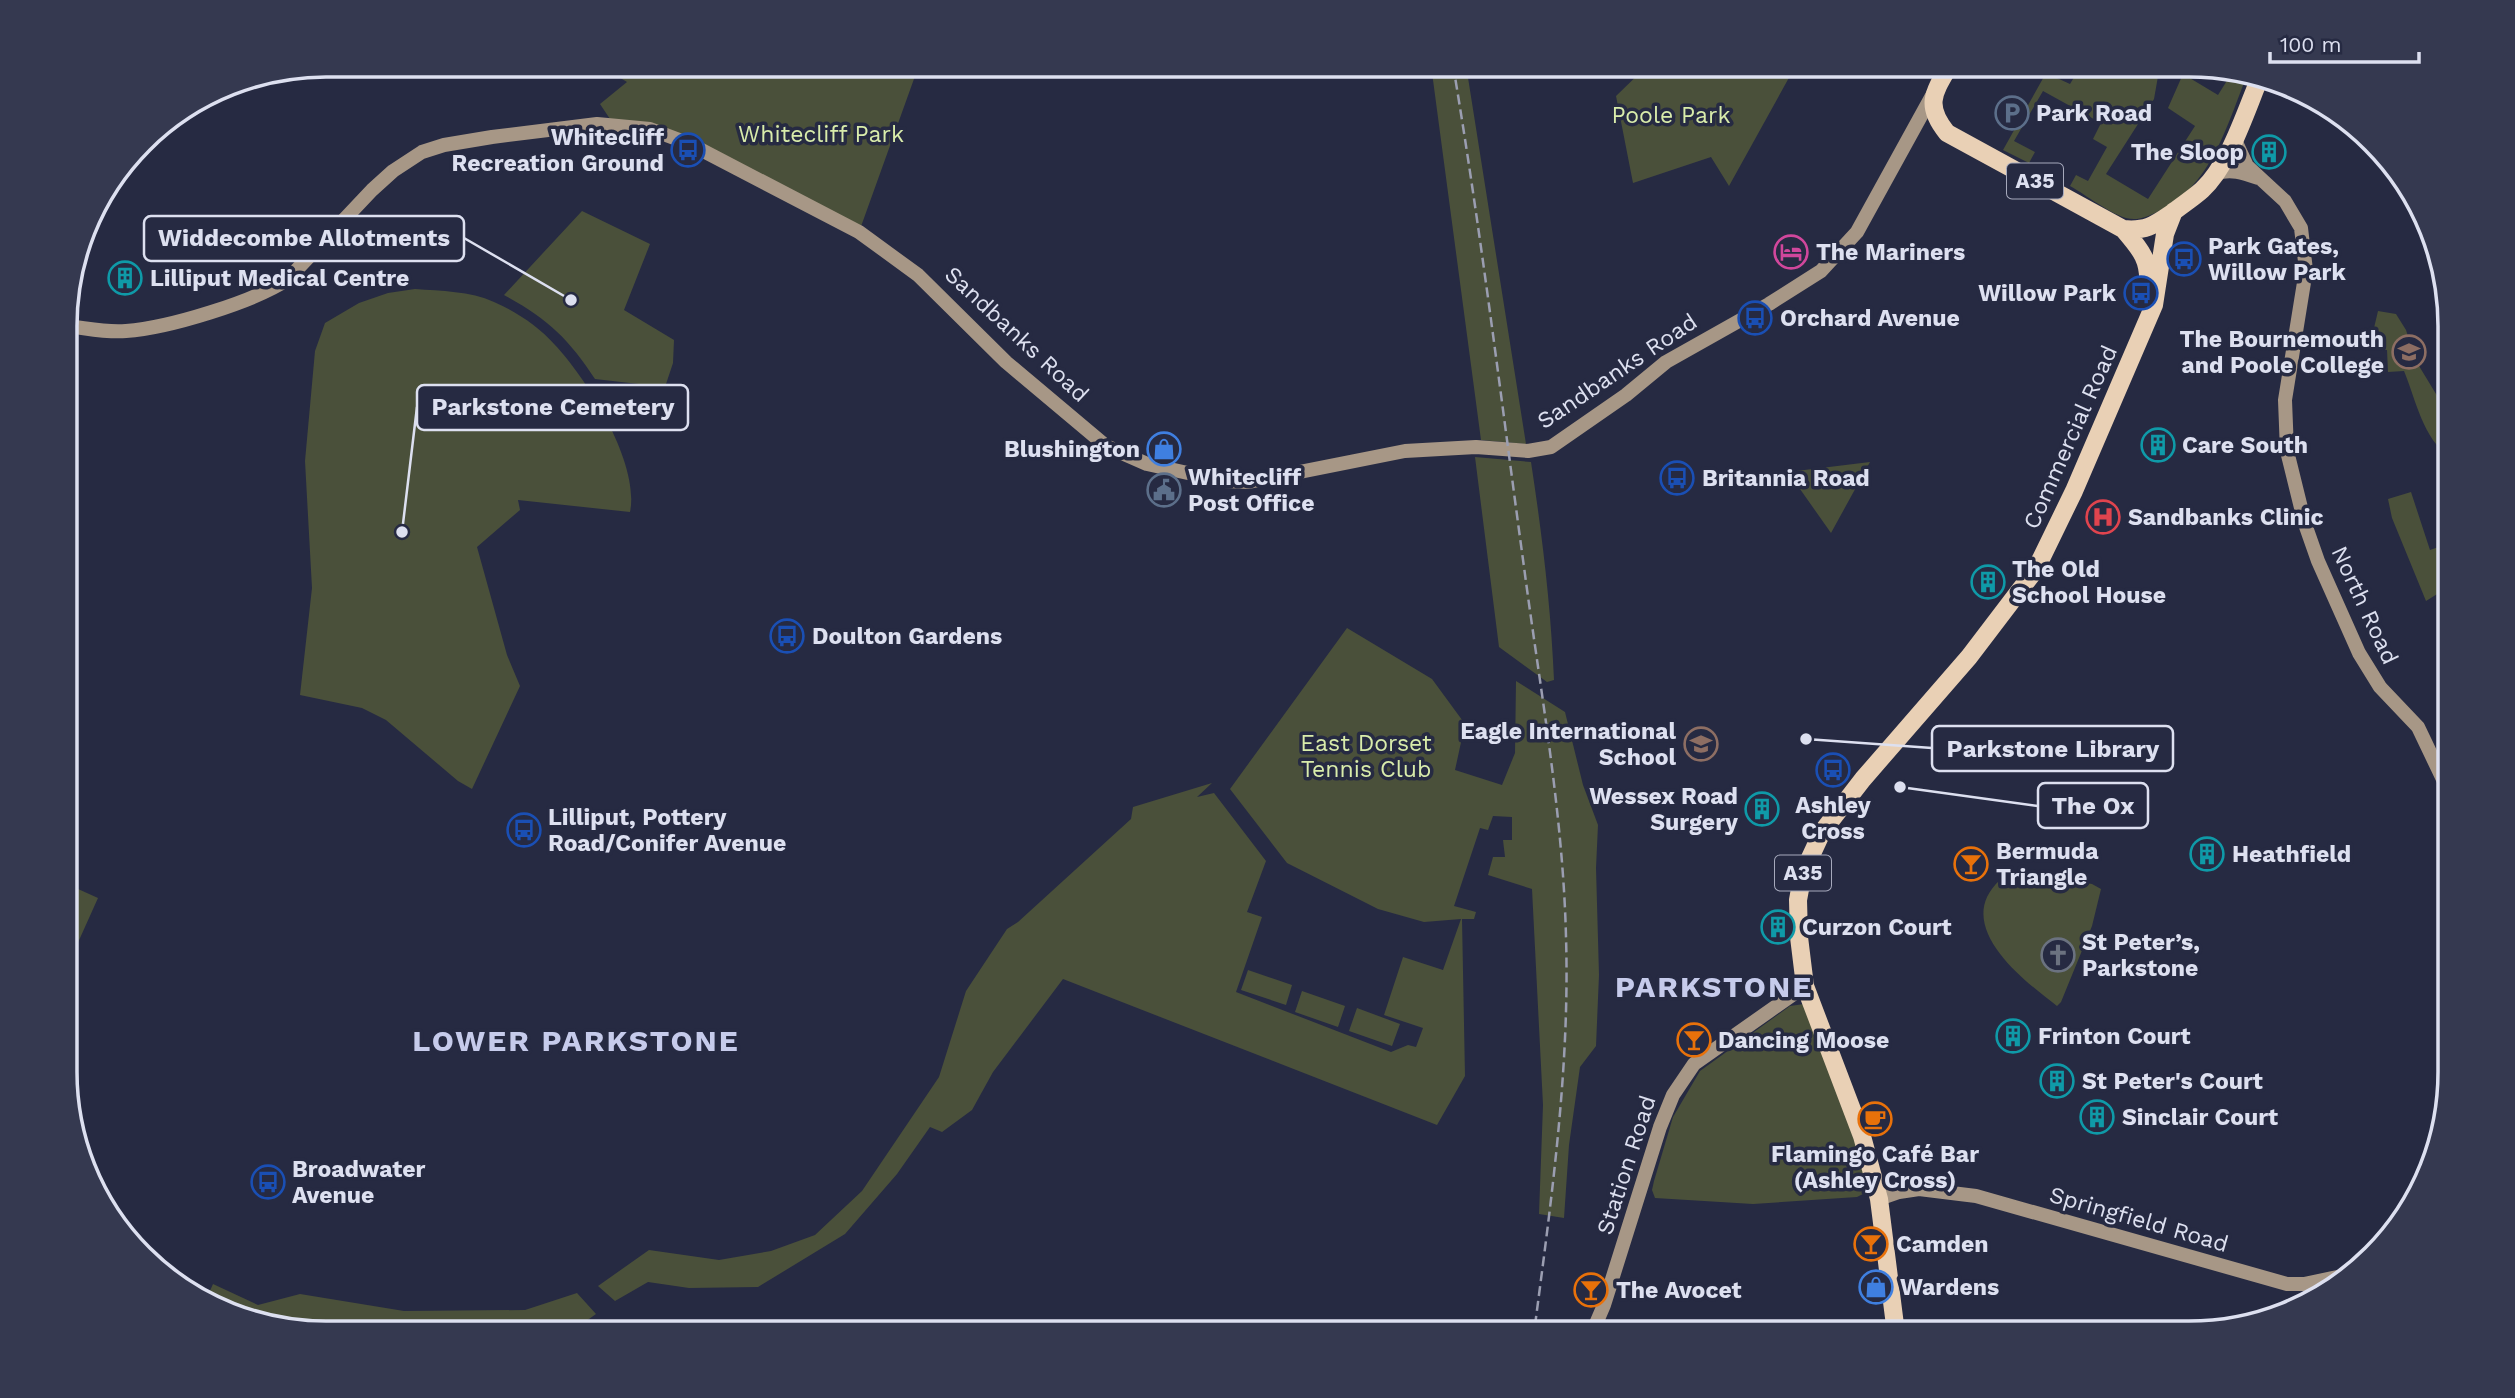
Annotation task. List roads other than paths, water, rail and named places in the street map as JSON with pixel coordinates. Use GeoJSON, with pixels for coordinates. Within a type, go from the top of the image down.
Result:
{"type":"FeatureCollection","features":[{"type":"Feature","properties":{"kind":"highway","name":"Sandbanks Road"},"geometry":{"type":"LineString","coordinates":[[1935,91],[1943,77]]}},
{"type":"Feature","properties":{"kind":"highway"},"geometry":{"type":"LineString","coordinates":[[2123,229],[2151,227],[2203,189],[2216,174],[2256,86]]}},
{"type":"Feature","properties":{"kind":"highway"},"geometry":{"type":"LineString","coordinates":[[1935,91],[1934,112],[1947,133]]}},
{"type":"Feature","properties":{"kind":"highway","name":"A35"},"geometry":{"type":"LineString","coordinates":[[1947,133],[2123,229]]}},
{"type":"Feature","properties":{"kind":"highway","name":"Commercial Road"},"geometry":{"type":"LineString","coordinates":[[1879,1199],[1862,1136],[1805,986],[1798,900],[1803,873],[1822,832],[1863,779],[1969,657],[2036,569],[2137,349],[2157,292],[2165,234],[2174,211]]}},
{"type":"Feature","properties":{"kind":"highway","name":"Commercial Road"},"geometry":{"type":"LineString","coordinates":[[2123,229],[2148,264],[2150,314]]}},
{"type":"Feature","properties":{"kind":"highway","name":"A35"},"geometry":{"type":"LineString","coordinates":[[1879,1199],[1894,1321]]}},
{"type":"Feature","properties":{"kind":"main road","name":"Sandbanks Road"},"geometry":{"type":"LineString","coordinates":[[78,327],[124,331],[154,326],[274,289],[288,279],[375,186],[422,152],[444,145],[492,137],[597,124],[639,127],[690,144],[859,232],[918,275],[1006,362],[1106,446],[1147,464],[1224,481],[1249,482],[1405,451],[1482,447],[1528,451],[1551,447],[1626,395],[1666,362],[1769,304],[1821,271],[1857,232],[1935,91]]}},
{"type":"Feature","properties":{"kind":"main road","name":"Sandbanks Road"},"geometry":{"type":"LineString","coordinates":[[1903,150],[1928,129],[1947,133]]}},
{"type":"Feature","properties":{"kind":"main road","name":"North Road"},"geometry":{"type":"LineString","coordinates":[[2234,138],[2248,166],[2286,201],[2301,228],[2306,270],[2285,400],[2287,451],[2305,524],[2318,561],[2359,653],[2380,687],[2418,727],[2438,769]]}},
{"type":"Feature","properties":{"kind":"main road","name":"North Road"},"geometry":{"type":"LineString","coordinates":[[2216,174],[2224,170],[2232,171],[2262,180]]}},
{"type":"Feature","properties":{"kind":"main road","name":"Station Road"},"geometry":{"type":"LineString","coordinates":[[1597,1321],[1660,1127],[1673,1095],[1694,1064],[1805,986]]}},
{"type":"Feature","properties":{"kind":"main road","name":"Springfield Road"},"geometry":{"type":"LineString","coordinates":[[1879,1199],[1919,1189],[1976,1196],[2287,1284],[2327,1279]]}},
{"type":"Feature","properties":{"kind":"railway"},"geometry":{"type":"LineString","coordinates":[[1455,77],[1482,252],[1550,751],[1564,891],[1566,987],[1562,1086],[1553,1185],[1536,1321]]}},
{"type":"Feature","properties":{"kind":"place","name":"Park Road"},"geometry":{"type":"Point","coordinates":[2012,113]}},
{"type":"Feature","properties":{"kind":"place","name":"Whitecliff Recreation Ground"},"geometry":{"type":"Point","coordinates":[688,150]}},
{"type":"Feature","properties":{"kind":"place","name":"The Sloop"},"geometry":{"type":"Point","coordinates":[2269,152]}},
{"type":"Feature","properties":{"kind":"place","name":"The Mariners"},"geometry":{"type":"Point","coordinates":[1791,252]}},
{"type":"Feature","properties":{"kind":"place","name":"Park Gates, Willow Park"},"geometry":{"type":"Point","coordinates":[2184,259]}},
{"type":"Feature","properties":{"kind":"place","name":"Lilliput Medical Centre"},"geometry":{"type":"Point","coordinates":[125,278]}},
{"type":"Feature","properties":{"kind":"place","name":"Willow Park"},"geometry":{"type":"Point","coordinates":[2141,293]}},
{"type":"Feature","properties":{"kind":"place","name":"Widdecombe Allotments"},"geometry":{"type":"Point","coordinates":[571,300]}},
{"type":"Feature","properties":{"kind":"place","name":"Orchard Avenue"},"geometry":{"type":"Point","coordinates":[1755,318]}},
{"type":"Feature","properties":{"kind":"place","name":"The Bournemouth and Poole College"},"geometry":{"type":"Point","coordinates":[2409,352]}},
{"type":"Feature","properties":{"kind":"place","name":"Care South"},"geometry":{"type":"Point","coordinates":[2158,445]}},
{"type":"Feature","properties":{"kind":"place","name":"Blushington"},"geometry":{"type":"Point","coordinates":[1164,449]}},
{"type":"Feature","properties":{"kind":"place","name":"Britannia Road"},"geometry":{"type":"Point","coordinates":[1677,478]}},
{"type":"Feature","properties":{"kind":"place","name":"Whitecliff Post Office"},"geometry":{"type":"Point","coordinates":[1164,490]}},
{"type":"Feature","properties":{"kind":"place","name":"Sandbanks Clinic"},"geometry":{"type":"Point","coordinates":[2103,517]}},
{"type":"Feature","properties":{"kind":"place","name":"Parkstone Cemetery"},"geometry":{"type":"Point","coordinates":[402,532]}},
{"type":"Feature","properties":{"kind":"place","name":"The Old School House"},"geometry":{"type":"Point","coordinates":[1988,582]}},
{"type":"Feature","properties":{"kind":"place","name":"Doulton Gardens"},"geometry":{"type":"Point","coordinates":[787,636]}},
{"type":"Feature","properties":{"kind":"place","name":"Parkstone Library"},"geometry":{"type":"Point","coordinates":[1806,739]}},
{"type":"Feature","properties":{"kind":"place","name":"Eagle International School"},"geometry":{"type":"Point","coordinates":[1701,744]}},
{"type":"Feature","properties":{"kind":"place","name":"Ashley Cross"},"geometry":{"type":"Point","coordinates":[1833,770]}},
{"type":"Feature","properties":{"kind":"place","name":"The Ox"},"geometry":{"type":"Point","coordinates":[1900,787]}},
{"type":"Feature","properties":{"kind":"place","name":"Wessex Road Surgery"},"geometry":{"type":"Point","coordinates":[1762,809]}},
{"type":"Feature","properties":{"kind":"place","name":"Lilliput, Pottery Road/Conifer Avenue"},"geometry":{"type":"Point","coordinates":[524,830]}},
{"type":"Feature","properties":{"kind":"place","name":"Heathfield"},"geometry":{"type":"Point","coordinates":[2207,854]}},
{"type":"Feature","properties":{"kind":"place","name":"Bermuda Triangle"},"geometry":{"type":"Point","coordinates":[1971,864]}},
{"type":"Feature","properties":{"kind":"place","name":"Curzon Court"},"geometry":{"type":"Point","coordinates":[1778,927]}},
{"type":"Feature","properties":{"kind":"place","name":"St Peter’s, Parkstone"},"geometry":{"type":"Point","coordinates":[2058,955]}},
{"type":"Feature","properties":{"kind":"place","name":"Frinton Court"},"geometry":{"type":"Point","coordinates":[2013,1036]}},
{"type":"Feature","properties":{"kind":"place","name":"Dancing Moose"},"geometry":{"type":"Point","coordinates":[1694,1040]}},
{"type":"Feature","properties":{"kind":"place","name":"St Peter's Court"},"geometry":{"type":"Point","coordinates":[2057,1081]}},
{"type":"Feature","properties":{"kind":"place","name":"Sinclair Court"},"geometry":{"type":"Point","coordinates":[2097,1117]}},
{"type":"Feature","properties":{"kind":"place","name":"Flamingo Café Bar (Ashley Cross)"},"geometry":{"type":"Point","coordinates":[1875,1119]}},
{"type":"Feature","properties":{"kind":"place","name":"Broadwater Avenue"},"geometry":{"type":"Point","coordinates":[268,1182]}},
{"type":"Feature","properties":{"kind":"place","name":"Camden"},"geometry":{"type":"Point","coordinates":[1871,1244]}},
{"type":"Feature","properties":{"kind":"place","name":"Wardens"},"geometry":{"type":"Point","coordinates":[1876,1287]}},
{"type":"Feature","properties":{"kind":"place","name":"The Avocet"},"geometry":{"type":"Point","coordinates":[1591,1290]}},
{"type":"Feature","properties":{"kind":"district","name":"PARKSTONE"},"geometry":{"type":"Point","coordinates":[1714,987]}},
{"type":"Feature","properties":{"kind":"district","name":"LOWER PARKSTONE"},"geometry":{"type":"Point","coordinates":[576,1041]}},
{"type":"Feature","properties":{"kind":"park label","name":"Poole Park"},"geometry":{"type":"Point","coordinates":[1671,115]}},
{"type":"Feature","properties":{"kind":"park label","name":"Whitecliff Park"},"geometry":{"type":"Point","coordinates":[821,134]}},
{"type":"Feature","properties":{"kind":"park label","name":"East Dorset Tennis Club"},"geometry":{"type":"Point","coordinates":[1366,756]}}]}
